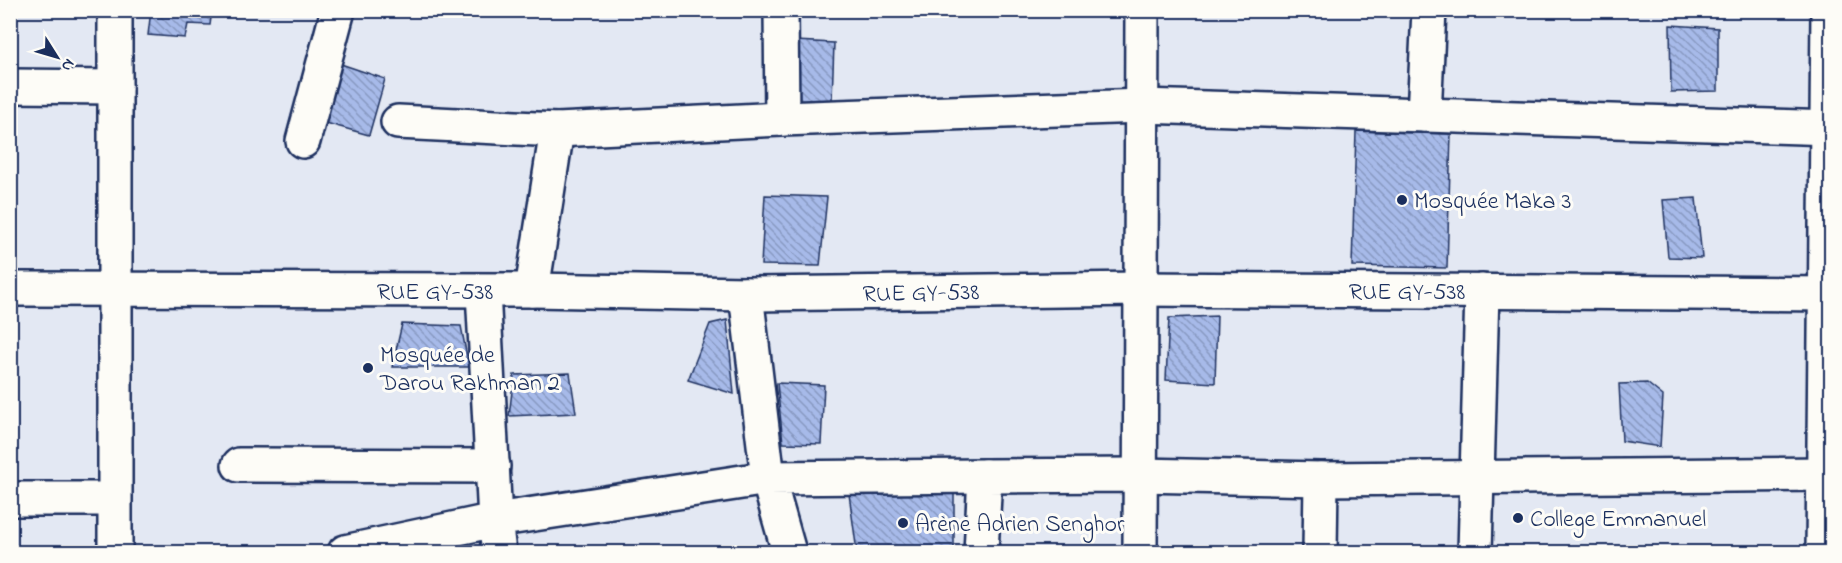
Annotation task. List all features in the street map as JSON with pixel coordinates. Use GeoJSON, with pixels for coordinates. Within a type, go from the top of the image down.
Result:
{"type":"FeatureCollection","features":[{"type":"Feature","properties":{"kind":"street"},"geometry":{"type":"LineString","coordinates":[[114,552],[115,10]]}},
{"type":"Feature","properties":{"kind":"street"},"geometry":{"type":"LineString","coordinates":[[303,141],[338,10]]}},
{"type":"Feature","properties":{"kind":"street"},"geometry":{"type":"LineString","coordinates":[[781,10],[782,118]]}},
{"type":"Feature","properties":{"kind":"street"},"geometry":{"type":"LineString","coordinates":[[1140,552],[1142,10]]}},
{"type":"Feature","properties":{"kind":"street"},"geometry":{"type":"LineString","coordinates":[[1424,115],[1429,10]]}},
{"type":"Feature","properties":{"kind":"street"},"geometry":{"type":"LineString","coordinates":[[1823,552],[1827,474],[1828,10]]}},
{"type":"Feature","properties":{"kind":"street"},"geometry":{"type":"LineString","coordinates":[[10,86],[115,87]]}},
{"type":"Feature","properties":{"kind":"street"},"geometry":{"type":"LineString","coordinates":[[398,122],[557,130],[782,118],[1142,106],[1829,128]]}},
{"type":"Feature","properties":{"kind":"street"},"geometry":{"type":"LineString","coordinates":[[532,290],[557,130]]}},
{"type":"Feature","properties":{"kind":"street","name":"RUE GY-538"},"geometry":{"type":"LineString","coordinates":[[10,289],[532,290],[746,294],[1141,289],[1828,294]]}},
{"type":"Feature","properties":{"kind":"street"},"geometry":{"type":"LineString","coordinates":[[483,291],[495,520],[499,552]]}},
{"type":"Feature","properties":{"kind":"street"},"geometry":{"type":"LineString","coordinates":[[1475,552],[1482,291]]}},
{"type":"Feature","properties":{"kind":"street"},"geometry":{"type":"LineString","coordinates":[[746,294],[768,478],[789,552]]}},
{"type":"Feature","properties":{"kind":"street"},"geometry":{"type":"LineString","coordinates":[[239,465],[493,466]]}},
{"type":"Feature","properties":{"kind":"street"},"geometry":{"type":"LineString","coordinates":[[345,552],[495,520],[768,478],[1140,475],[1322,479],[1827,474]]}},
{"type":"Feature","properties":{"kind":"street"},"geometry":{"type":"LineString","coordinates":[[981,552],[984,476]]}},
{"type":"Feature","properties":{"kind":"street"},"geometry":{"type":"LineString","coordinates":[[1320,552],[1322,479]]}},
{"type":"Feature","properties":{"kind":"street"},"geometry":{"type":"LineString","coordinates":[[10,499],[114,499]]}},
{"type":"Feature","properties":{"kind":"building"},"geometry":{"type":"Polygon","coordinates":[[[151,10],[212,10],[210,25],[188,24],[185,38],[148,35],[151,10]]]}},
{"type":"Feature","properties":{"kind":"building"},"geometry":{"type":"Polygon","coordinates":[[[1670,25],[1718,28],[1718,91],[1671,92],[1670,25]]]}},
{"type":"Feature","properties":{"kind":"building"},"geometry":{"type":"Polygon","coordinates":[[[795,41],[834,43],[832,100],[794,105],[795,41]]]}},
{"type":"Feature","properties":{"kind":"building"},"geometry":{"type":"Polygon","coordinates":[[[338,63],[385,79],[369,135],[322,122],[338,63]]]}},
{"type":"Feature","properties":{"kind":"building","name":"Mosquée Maka 3"},"geometry":{"type":"Polygon","coordinates":[[[1356,131],[1451,134],[1447,268],[1352,266],[1356,131]]]}},
{"type":"Feature","properties":{"kind":"building"},"geometry":{"type":"Polygon","coordinates":[[[765,195],[827,197],[820,266],[761,265],[765,195]]]}},
{"type":"Feature","properties":{"kind":"building"},"geometry":{"type":"Polygon","coordinates":[[[1696,198],[1702,258],[1668,257],[1663,200],[1696,198]]]}},
{"type":"Feature","properties":{"kind":"building"},"geometry":{"type":"Polygon","coordinates":[[[1217,316],[1215,383],[1166,380],[1169,318],[1217,316]]]}},
{"type":"Feature","properties":{"kind":"building"},"geometry":{"type":"Polygon","coordinates":[[[727,320],[734,394],[688,380],[710,324],[727,320]]]}},
{"type":"Feature","properties":{"kind":"building"},"geometry":{"type":"Polygon","coordinates":[[[402,324],[461,326],[469,367],[392,367],[402,324]]]}},
{"type":"Feature","properties":{"kind":"building"},"geometry":{"type":"Polygon","coordinates":[[[570,373],[576,413],[509,416],[514,375],[570,373]]]}},
{"type":"Feature","properties":{"kind":"building"},"geometry":{"type":"Polygon","coordinates":[[[777,383],[824,385],[821,444],[783,443],[777,383]]]}},
{"type":"Feature","properties":{"kind":"building"},"geometry":{"type":"Polygon","coordinates":[[[1647,383],[1663,396],[1660,447],[1622,441],[1619,384],[1647,383]]]}},
{"type":"Feature","properties":{"kind":"building","name":"Arène Adrien Senghor"},"geometry":{"type":"Polygon","coordinates":[[[954,488],[954,552],[857,552],[849,494],[954,488]]]}},
{"type":"Feature","properties":{"kind":"place","name":"Mosquée Maka 3"},"geometry":{"type":"Point","coordinates":[1402,200]}},
{"type":"Feature","properties":{"kind":"place","name":"Mosquée de Darou Rakhman 2"},"geometry":{"type":"Point","coordinates":[368,368]}},
{"type":"Feature","properties":{"kind":"place","name":"College Emmanuel"},"geometry":{"type":"Point","coordinates":[1518,518]}},
{"type":"Feature","properties":{"kind":"place","name":"Arène Adrien Senghor"},"geometry":{"type":"Point","coordinates":[903,523]}}]}
